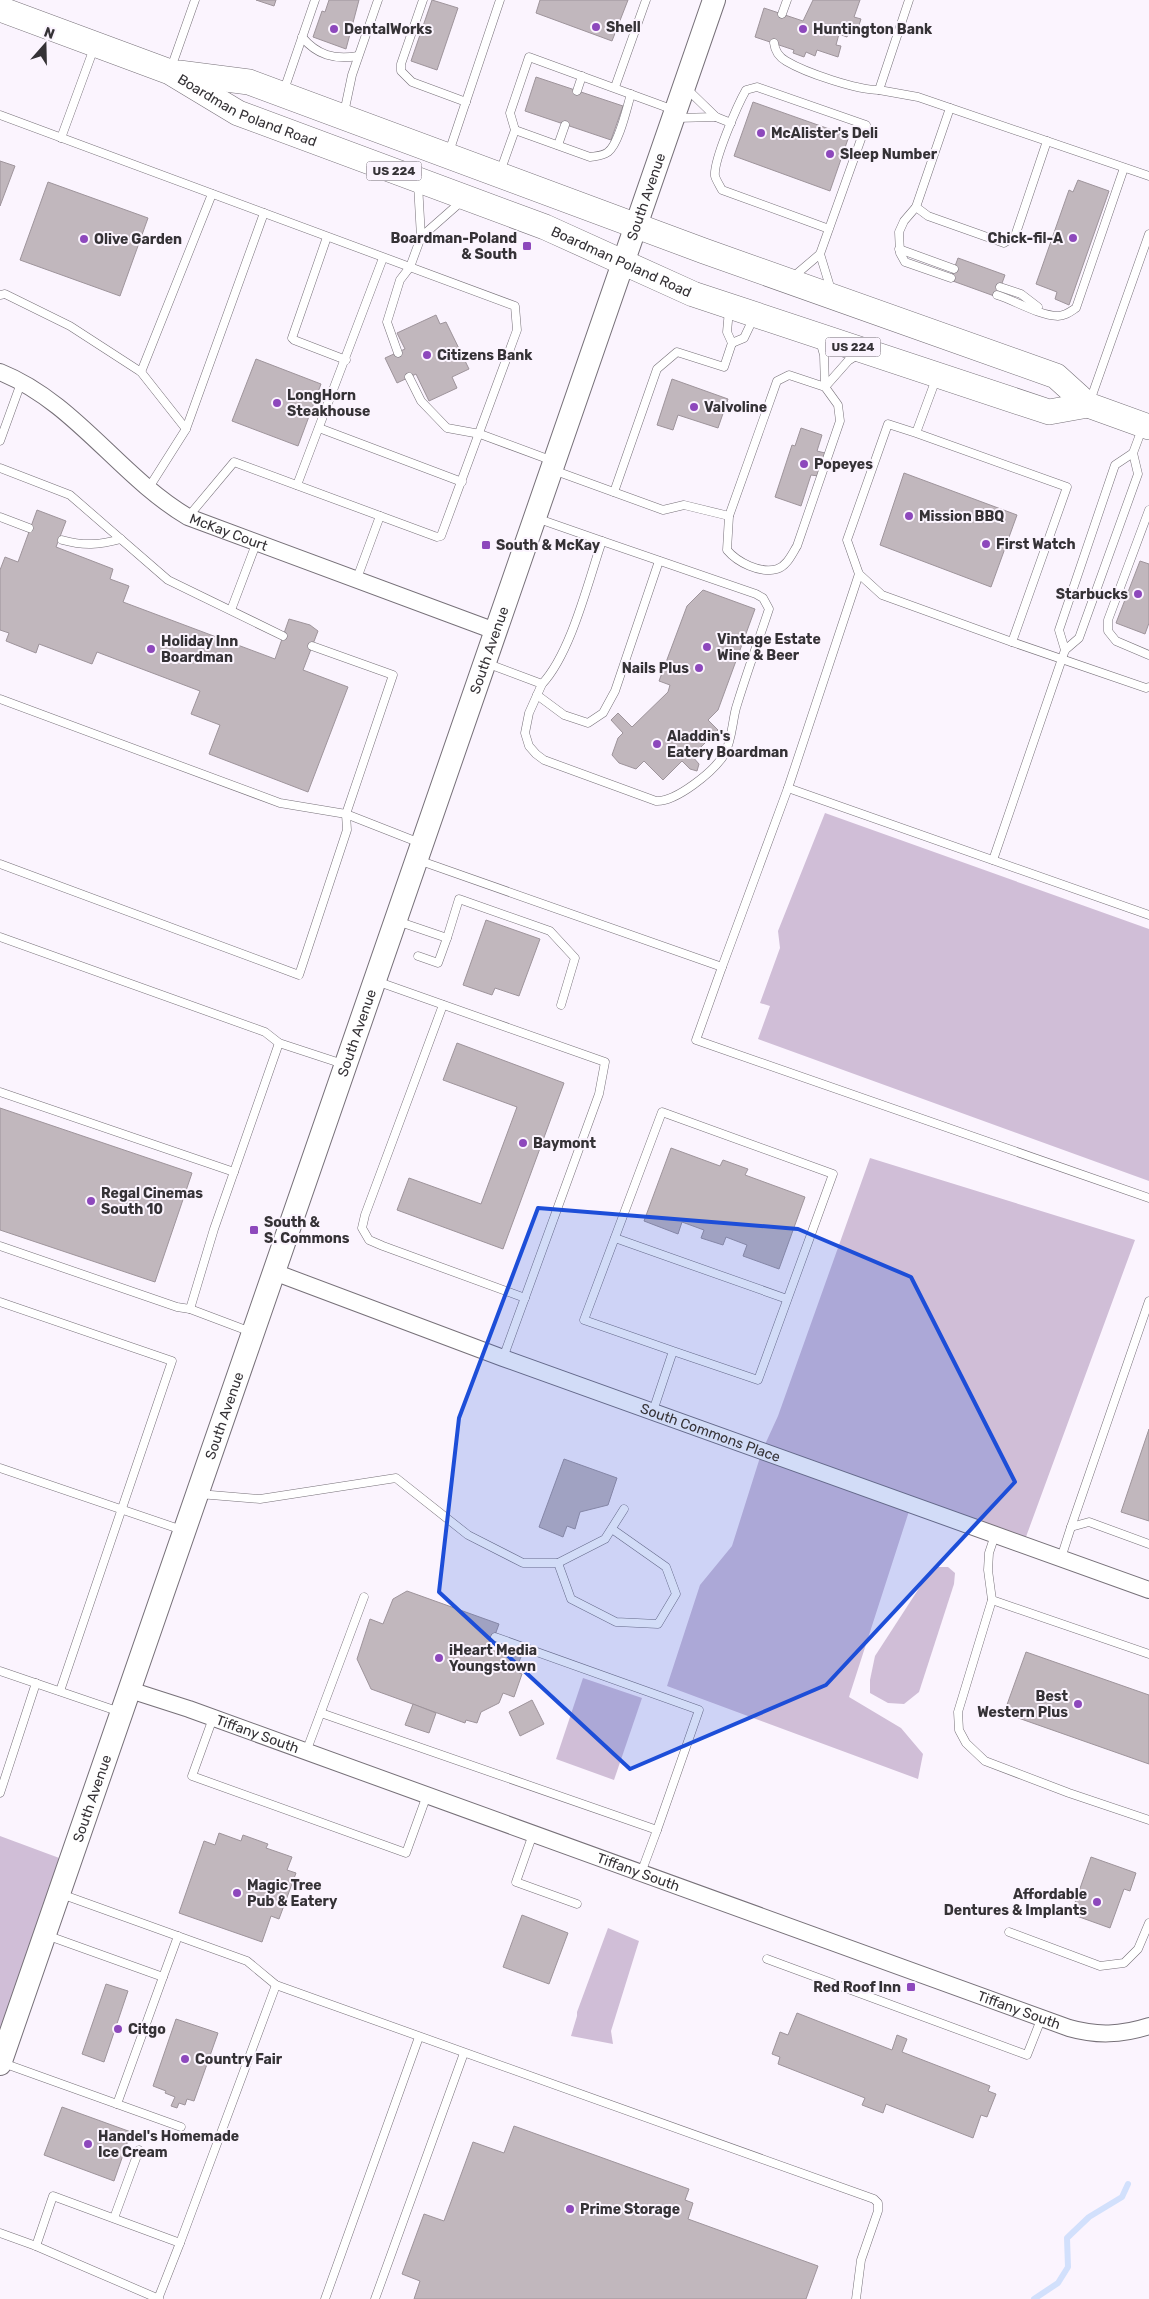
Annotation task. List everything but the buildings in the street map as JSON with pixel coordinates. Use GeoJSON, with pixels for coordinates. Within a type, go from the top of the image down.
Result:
{"type":"FeatureCollection","features":[{"type":"Feature","properties":{"kind":"main road","name":"South Avenue"},"geometry":{"type":"LineString","coordinates":[[0,2063],[714,0]]}},
{"type":"Feature","properties":{"kind":"main road","name":"Boardman Poland Road"},"geometry":{"type":"LineString","coordinates":[[0,9],[170,72],[238,113],[544,227],[692,294],[1049,412],[1088,405]]}},
{"type":"Feature","properties":{"kind":"main road","name":"Boardman Poland Road"},"geometry":{"type":"LineString","coordinates":[[170,72],[248,82],[832,297],[1056,376],[1088,405],[1146,426]]}},
{"type":"Feature","properties":{"kind":"street","name":"McKay Court"},"geometry":{"type":"LineString","coordinates":[[0,372],[34,390],[68,415],[148,490],[188,517],[256,544],[495,631]]}},
{"type":"Feature","properties":{"kind":"street","name":"South Commons Place"},"geometry":{"type":"LineString","coordinates":[[274,1272],[504,1358],[1149,1590]]}},
{"type":"Feature","properties":{"kind":"street","name":"Tiffany South"},"geometry":{"type":"LineString","coordinates":[[130,1690],[213,1718],[1082,2031],[1111,2034],[1131,2032],[1149,2026]]}},
{"type":"Feature","properties":{"kind":"lane"},"geometry":{"type":"LineString","coordinates":[[170,72],[195,0]]}},
{"type":"Feature","properties":{"kind":"lane"},"geometry":{"type":"LineString","coordinates":[[282,95],[315,0]]}},
{"type":"Feature","properties":{"kind":"lane"},"geometry":{"type":"LineString","coordinates":[[343,117],[358,56],[378,0]]}},
{"type":"Feature","properties":{"kind":"lane"},"geometry":{"type":"LineString","coordinates":[[423,0],[401,64],[401,71],[412,82],[466,102]]}},
{"type":"Feature","properties":{"kind":"lane"},"geometry":{"type":"LineString","coordinates":[[448,156],[500,0]]}},
{"type":"Feature","properties":{"kind":"lane"},"geometry":{"type":"LineString","coordinates":[[615,87],[646,0]]}},
{"type":"Feature","properties":{"kind":"lane"},"geometry":{"type":"LineString","coordinates":[[782,14],[787,0]]}},
{"type":"Feature","properties":{"kind":"lane"},"geometry":{"type":"LineString","coordinates":[[879,90],[909,0]]}},
{"type":"Feature","properties":{"kind":"lane"},"geometry":{"type":"LineString","coordinates":[[302,36],[312,48],[325,55],[342,59],[358,56]]}},
{"type":"Feature","properties":{"kind":"lane"},"geometry":{"type":"LineString","coordinates":[[774,43],[775,52],[786,61],[851,86],[865,90],[879,90],[918,97],[1149,176]]}},
{"type":"Feature","properties":{"kind":"lane"},"geometry":{"type":"LineString","coordinates":[[61,138],[95,44]]}},
{"type":"Feature","properties":{"kind":"lane"},"geometry":{"type":"LineString","coordinates":[[499,175],[515,130],[510,113],[529,57],[615,87],[675,114],[716,118],[731,123]]}},
{"type":"Feature","properties":{"kind":"lane"},"geometry":{"type":"LineString","coordinates":[[577,90],[582,76]]}},
{"type":"Feature","properties":{"kind":"lane"},"geometry":{"type":"LineString","coordinates":[[684,86],[716,118]]}},
{"type":"Feature","properties":{"kind":"lane"},"geometry":{"type":"LineString","coordinates":[[789,281],[820,254],[829,230],[866,125],[757,87],[746,90],[738,103],[715,175],[722,190],[829,230]]}},
{"type":"Feature","properties":{"kind":"lane"},"geometry":{"type":"LineString","coordinates":[[515,130],[590,157],[601,156],[610,151],[616,140],[631,94]]}},
{"type":"Feature","properties":{"kind":"lane"},"geometry":{"type":"LineString","coordinates":[[950,108],[916,207],[904,221],[899,232],[899,249],[905,262],[951,278]]}},
{"type":"Feature","properties":{"kind":"lane"},"geometry":{"type":"LineString","coordinates":[[0,115],[515,306],[518,330],[441,536],[437,537],[234,462],[188,517]]}},
{"type":"Feature","properties":{"kind":"lane"},"geometry":{"type":"LineString","coordinates":[[558,145],[565,125]]}},
{"type":"Feature","properties":{"kind":"lane"},"geometry":{"type":"LineString","coordinates":[[916,207],[928,216],[1004,243],[1014,236],[1047,141]]}},
{"type":"Feature","properties":{"kind":"lane"},"geometry":{"type":"LineString","coordinates":[[997,295],[1044,313],[1059,316],[1068,314],[1076,308],[1124,168]]}},
{"type":"Feature","properties":{"kind":"lane"},"geometry":{"type":"LineString","coordinates":[[398,352],[387,322],[400,280],[410,267],[421,237],[418,180]]}},
{"type":"Feature","properties":{"kind":"lane"},"geometry":{"type":"LineString","coordinates":[[141,372],[212,194]]}},
{"type":"Feature","properties":{"kind":"lane"},"geometry":{"type":"LineString","coordinates":[[421,237],[466,198]]}},
{"type":"Feature","properties":{"kind":"lane"},"geometry":{"type":"LineString","coordinates":[[148,490],[186,429],[264,213]]}},
{"type":"Feature","properties":{"kind":"lane"},"geometry":{"type":"LineString","coordinates":[[1088,405],[1149,234]]}},
{"type":"Feature","properties":{"kind":"lane"},"geometry":{"type":"LineString","coordinates":[[327,237],[292,334],[294,340],[346,360]]}},
{"type":"Feature","properties":{"kind":"lane"},"geometry":{"type":"LineString","coordinates":[[899,249],[954,269]]}},
{"type":"Feature","properties":{"kind":"lane"},"geometry":{"type":"LineString","coordinates":[[820,254],[832,297]]}},
{"type":"Feature","properties":{"kind":"lane"},"geometry":{"type":"LineString","coordinates":[[297,485],[346,360],[383,258]]}},
{"type":"Feature","properties":{"kind":"lane"},"geometry":{"type":"LineString","coordinates":[[1000,286],[1021,294],[1044,313]]}},
{"type":"Feature","properties":{"kind":"lane"},"geometry":{"type":"LineString","coordinates":[[0,295],[5,294],[70,326],[141,372],[186,429]]}},
{"type":"Feature","properties":{"kind":"lane"},"geometry":{"type":"LineString","coordinates":[[614,492],[657,369],[677,352],[724,367],[732,343],[727,332],[729,306]]}},
{"type":"Feature","properties":{"kind":"lane"},"geometry":{"type":"LineString","coordinates":[[732,343],[744,338],[755,314]]}},
{"type":"Feature","properties":{"kind":"lane"},"geometry":{"type":"LineString","coordinates":[[818,335],[824,355],[825,387],[838,405],[840,421],[797,546],[790,560],[777,569],[763,570],[735,560],[727,550],[729,516],[777,381],[789,375],[825,387]]}},
{"type":"Feature","properties":{"kind":"lane"},"geometry":{"type":"LineString","coordinates":[[825,387],[848,361],[864,350]]}},
{"type":"Feature","properties":{"kind":"lane"},"geometry":{"type":"LineString","coordinates":[[916,433],[938,375]]}},
{"type":"Feature","properties":{"kind":"lane"},"geometry":{"type":"LineString","coordinates":[[410,377],[421,401],[447,428],[480,434],[614,492],[663,510],[684,505],[729,516]]}},
{"type":"Feature","properties":{"kind":"lane"},"geometry":{"type":"LineString","coordinates":[[0,441],[21,383]]}},
{"type":"Feature","properties":{"kind":"lane"},"geometry":{"type":"LineString","coordinates":[[1012,642],[1067,487],[888,424],[847,540],[859,574],[882,595],[1012,642],[1064,654],[1146,688],[1149,687]]}},
{"type":"Feature","properties":{"kind":"lane"},"geometry":{"type":"LineString","coordinates":[[1064,654],[1059,630],[1115,465],[1133,453],[1146,426]]}},
{"type":"Feature","properties":{"kind":"lane"},"geometry":{"type":"LineString","coordinates":[[319,428],[462,482]]}},
{"type":"Feature","properties":{"kind":"lane"},"geometry":{"type":"LineString","coordinates":[[993,860],[1064,654],[1079,638],[1138,474],[1133,453]]}},
{"type":"Feature","properties":{"kind":"lane"},"geometry":{"type":"LineString","coordinates":[[0,468],[70,494],[168,580],[283,636]]}},
{"type":"Feature","properties":{"kind":"lane"},"geometry":{"type":"LineString","coordinates":[[1149,510],[1108,620],[1108,630],[1116,640],[1149,655]]}},
{"type":"Feature","properties":{"kind":"lane"},"geometry":{"type":"LineString","coordinates":[[0,516],[29,528]]}},
{"type":"Feature","properties":{"kind":"lane"},"geometry":{"type":"LineString","coordinates":[[356,581],[380,516]]}},
{"type":"Feature","properties":{"kind":"lane"},"geometry":{"type":"LineString","coordinates":[[534,517],[756,594],[763,598],[769,610],[739,700],[731,736],[724,755],[712,770],[678,795],[664,801],[656,801],[544,760],[528,746],[525,733],[529,713],[542,684],[550,676],[566,646],[602,541]]}},
{"type":"Feature","properties":{"kind":"lane"},"geometry":{"type":"LineString","coordinates":[[62,540],[82,545],[100,545],[121,539]]}},
{"type":"Feature","properties":{"kind":"lane"},"geometry":{"type":"LineString","coordinates":[[231,610],[256,544]]}},
{"type":"Feature","properties":{"kind":"lane"},"geometry":{"type":"LineString","coordinates":[[537,695],[564,715],[588,724],[603,713],[615,691],[659,561]]}},
{"type":"Feature","properties":{"kind":"lane"},"geometry":{"type":"LineString","coordinates":[[859,574],[788,788],[696,1040],[1149,1198]]}},
{"type":"Feature","properties":{"kind":"lane"},"geometry":{"type":"LineString","coordinates":[[0,864],[299,974],[347,830],[346,814],[393,675],[312,646]]}},
{"type":"Feature","properties":{"kind":"lane"},"geometry":{"type":"LineString","coordinates":[[484,663],[542,684]]}},
{"type":"Feature","properties":{"kind":"lane"},"geometry":{"type":"LineString","coordinates":[[0,699],[280,803],[346,814],[419,851],[722,967]]}},
{"type":"Feature","properties":{"kind":"lane"},"geometry":{"type":"LineString","coordinates":[[788,788],[1149,915]]}},
{"type":"Feature","properties":{"kind":"lane"},"geometry":{"type":"LineString","coordinates":[[418,956],[438,962],[459,899],[550,931],[575,958],[561,1005]]}},
{"type":"Feature","properties":{"kind":"lane"},"geometry":{"type":"LineString","coordinates":[[395,920],[447,938]]}},
{"type":"Feature","properties":{"kind":"lane"},"geometry":{"type":"LineString","coordinates":[[0,937],[265,1032],[279,1042],[345,1064]]}},
{"type":"Feature","properties":{"kind":"lane"},"geometry":{"type":"LineString","coordinates":[[374,980],[605,1062],[599,1094],[504,1358]]}},
{"type":"Feature","properties":{"kind":"lane"},"geometry":{"type":"LineString","coordinates":[[444,1005],[368,1206],[362,1228],[370,1240],[383,1246],[525,1298]]}},
{"type":"Feature","properties":{"kind":"lane"},"geometry":{"type":"LineString","coordinates":[[190,1309],[234,1172],[279,1042]]}},
{"type":"Feature","properties":{"kind":"lane"},"geometry":{"type":"LineString","coordinates":[[0,1092],[234,1172]]}},
{"type":"Feature","properties":{"kind":"lane"},"geometry":{"type":"LineString","coordinates":[[662,1112],[833,1174],[787,1299],[758,1380],[584,1320],[662,1112]]}},
{"type":"Feature","properties":{"kind":"lane"},"geometry":{"type":"LineString","coordinates":[[615,1238],[787,1299]]}},
{"type":"Feature","properties":{"kind":"lane"},"geometry":{"type":"LineString","coordinates":[[0,1246],[177,1307],[190,1309],[252,1332]]}},
{"type":"Feature","properties":{"kind":"lane"},"geometry":{"type":"LineString","coordinates":[[1061,1558],[1149,1301]]}},
{"type":"Feature","properties":{"kind":"lane"},"geometry":{"type":"LineString","coordinates":[[0,1302],[172,1361],[60,1691]]}},
{"type":"Feature","properties":{"kind":"lane"},"geometry":{"type":"LineString","coordinates":[[652,1411],[673,1351]]}},
{"type":"Feature","properties":{"kind":"lane"},"geometry":{"type":"LineString","coordinates":[[0,1468],[184,1531]]}},
{"type":"Feature","properties":{"kind":"lane"},"geometry":{"type":"LineString","coordinates":[[197,1493],[260,1499],[396,1478],[476,1539],[523,1564],[558,1563],[605,1540],[624,1509]]}},
{"type":"Feature","properties":{"kind":"lane"},"geometry":{"type":"LineString","coordinates":[[1071,1528],[1089,1522],[1149,1544]]}},
{"type":"Feature","properties":{"kind":"lane"},"geometry":{"type":"LineString","coordinates":[[558,1563],[571,1599],[616,1622],[658,1624],[676,1594],[666,1567],[612,1528]]}},
{"type":"Feature","properties":{"kind":"lane"},"geometry":{"type":"LineString","coordinates":[[995,1534],[989,1553],[988,1570],[992,1600],[958,1712],[959,1730],[966,1743],[985,1761],[1149,1820]]}},
{"type":"Feature","properties":{"kind":"lane"},"geometry":{"type":"LineString","coordinates":[[306,1752],[364,1597]]}},
{"type":"Feature","properties":{"kind":"lane"},"geometry":{"type":"LineString","coordinates":[[992,1600],[1149,1654]]}},
{"type":"Feature","properties":{"kind":"lane"},"geometry":{"type":"LineString","coordinates":[[495,1637],[699,1710],[658,1830],[641,1873]]}},
{"type":"Feature","properties":{"kind":"lane"},"geometry":{"type":"LineString","coordinates":[[0,1671],[122,1712]]}},
{"type":"Feature","properties":{"kind":"lane"},"geometry":{"type":"LineString","coordinates":[[0,1793],[36,1683]]}},
{"type":"Feature","properties":{"kind":"lane"},"geometry":{"type":"LineString","coordinates":[[321,1713],[658,1830]]}},
{"type":"Feature","properties":{"kind":"lane"},"geometry":{"type":"LineString","coordinates":[[213,1718],[192,1776],[406,1853],[427,1795]]}},
{"type":"Feature","properties":{"kind":"lane"},"geometry":{"type":"LineString","coordinates":[[533,1834],[516,1882],[576,1904]]}},
{"type":"Feature","properties":{"kind":"lane"},"geometry":{"type":"LineString","coordinates":[[59,1893],[247,1961],[276,1985],[874,2199],[878,2203],[878,2211],[860,2260],[856,2299]]}},
{"type":"Feature","properties":{"kind":"lane"},"geometry":{"type":"LineString","coordinates":[[1009,1932],[1100,1966],[1124,1962],[1138,1949],[1149,1922]]}},
{"type":"Feature","properties":{"kind":"lane"},"geometry":{"type":"LineString","coordinates":[[45,1935],[163,1977]]}},
{"type":"Feature","properties":{"kind":"lane"},"geometry":{"type":"LineString","coordinates":[[118,2104],[178,1936]]}},
{"type":"Feature","properties":{"kind":"lane"},"geometry":{"type":"LineString","coordinates":[[767,1959],[1027,2054],[1042,2017]]}},
{"type":"Feature","properties":{"kind":"lane"},"geometry":{"type":"LineString","coordinates":[[0,2233],[36,2246],[159,2299],[276,1985]]}},
{"type":"Feature","properties":{"kind":"lane"},"geometry":{"type":"LineString","coordinates":[[325,2299],[419,2037]]}},
{"type":"Feature","properties":{"kind":"lane"},"geometry":{"type":"LineString","coordinates":[[375,2299],[464,2053]]}},
{"type":"Feature","properties":{"kind":"lane"},"geometry":{"type":"LineString","coordinates":[[0,2063],[181,2127]]}},
{"type":"Feature","properties":{"kind":"lane"},"geometry":{"type":"LineString","coordinates":[[114,2218],[139,2150]]}},
{"type":"Feature","properties":{"kind":"lane"},"geometry":{"type":"LineString","coordinates":[[36,2246],[53,2196],[180,2244]]}},
{"type":"Feature","properties":{"kind":"highlighted area"},"geometry":{"type":"Polygon","coordinates":[[[538,1208],[798,1229],[911,1277],[1015,1482],[826,1685],[630,1769],[439,1592],[459,1418],[538,1208]]]}},
{"type":"Feature","properties":{"kind":"shaded area"},"geometry":{"type":"Polygon","coordinates":[[[825,813],[1149,929],[1149,1181],[758,1039],[770,1006],[760,1003],[780,948],[778,931],[825,813]]]}},
{"type":"Feature","properties":{"kind":"shaded area"},"geometry":{"type":"Polygon","coordinates":[[[870,1158],[1135,1240],[1023,1545],[911,1505],[849,1697],[901,1728],[923,1754],[918,1779],[667,1686],[700,1585],[732,1546],[762,1451],[778,1416],[870,1158]]]}},
{"type":"Feature","properties":{"kind":"shaded area"},"geometry":{"type":"Polygon","coordinates":[[[935,1567],[948,1567],[955,1573],[954,1584],[919,1692],[904,1704],[888,1703],[870,1693],[870,1680],[875,1656],[925,1579],[935,1567]]]}},
{"type":"Feature","properties":{"kind":"shaded area"},"geometry":{"type":"Polygon","coordinates":[[[583,1678],[642,1698],[614,1780],[556,1759],[583,1678]]]}},
{"type":"Feature","properties":{"kind":"shaded area"},"geometry":{"type":"Polygon","coordinates":[[[0,1836],[70,1862],[0,2064],[0,1836]]]}},
{"type":"Feature","properties":{"kind":"shaded area"},"geometry":{"type":"Polygon","coordinates":[[[608,1928],[639,1941],[611,2031],[613,2044],[571,2036],[577,2012],[608,1928]]]}},
{"type":"Feature","properties":{"kind":"waterway"},"geometry":{"type":"LineString","coordinates":[[1034,2299],[1058,2283],[1068,2267],[1067,2238],[1089,2217],[1122,2197],[1128,2184]]}},
{"type":"Feature","properties":{"kind":"place","name":"Shell"},"geometry":{"type":"Point","coordinates":[596,27]}},
{"type":"Feature","properties":{"kind":"place","name":"DentalWorks"},"geometry":{"type":"Point","coordinates":[334,29]}},
{"type":"Feature","properties":{"kind":"place","name":"Huntington Bank"},"geometry":{"type":"Point","coordinates":[803,29]}},
{"type":"Feature","properties":{"kind":"place","name":"McAlister's Deli"},"geometry":{"type":"Point","coordinates":[761,133]}},
{"type":"Feature","properties":{"kind":"place","name":"Sleep Number"},"geometry":{"type":"Point","coordinates":[830,154]}},
{"type":"Feature","properties":{"kind":"place","name":"Chick-fil-A"},"geometry":{"type":"Point","coordinates":[1073,238]}},
{"type":"Feature","properties":{"kind":"place","name":"Olive Garden"},"geometry":{"type":"Point","coordinates":[84,239]}},
{"type":"Feature","properties":{"kind":"place","name":"Boardman-Poland & South"},"geometry":{"type":"Point","coordinates":[527,246]}},
{"type":"Feature","properties":{"kind":"place","name":"Citizens Bank"},"geometry":{"type":"Point","coordinates":[427,355]}},
{"type":"Feature","properties":{"kind":"place","name":"LongHorn Steakhouse"},"geometry":{"type":"Point","coordinates":[277,403]}},
{"type":"Feature","properties":{"kind":"place","name":"Valvoline"},"geometry":{"type":"Point","coordinates":[694,407]}},
{"type":"Feature","properties":{"kind":"place","name":"Popeyes"},"geometry":{"type":"Point","coordinates":[804,464]}},
{"type":"Feature","properties":{"kind":"place","name":"Mission BBQ"},"geometry":{"type":"Point","coordinates":[909,516]}},
{"type":"Feature","properties":{"kind":"place","name":"First Watch"},"geometry":{"type":"Point","coordinates":[986,544]}},
{"type":"Feature","properties":{"kind":"place","name":"South & McKay"},"geometry":{"type":"Point","coordinates":[486,545]}},
{"type":"Feature","properties":{"kind":"place","name":"Starbucks"},"geometry":{"type":"Point","coordinates":[1138,594]}},
{"type":"Feature","properties":{"kind":"place","name":"Vintage Estate Wine & Beer"},"geometry":{"type":"Point","coordinates":[707,647]}},
{"type":"Feature","properties":{"kind":"place","name":"Holiday Inn Boardman"},"geometry":{"type":"Point","coordinates":[151,649]}},
{"type":"Feature","properties":{"kind":"place","name":"Nails Plus"},"geometry":{"type":"Point","coordinates":[699,668]}},
{"type":"Feature","properties":{"kind":"place","name":"Aladdin's Eatery Boardman"},"geometry":{"type":"Point","coordinates":[657,744]}},
{"type":"Feature","properties":{"kind":"place","name":"Baymont"},"geometry":{"type":"Point","coordinates":[523,1143]}},
{"type":"Feature","properties":{"kind":"place","name":"Regal Cinemas South 10"},"geometry":{"type":"Point","coordinates":[91,1201]}},
{"type":"Feature","properties":{"kind":"place","name":"South & S. Commons"},"geometry":{"type":"Point","coordinates":[254,1230]}},
{"type":"Feature","properties":{"kind":"place","name":"iHeart Media Youngstown"},"geometry":{"type":"Point","coordinates":[439,1658]}},
{"type":"Feature","properties":{"kind":"place","name":"Best Western Plus"},"geometry":{"type":"Point","coordinates":[1078,1704]}},
{"type":"Feature","properties":{"kind":"place","name":"Magic Tree Pub & Eatery"},"geometry":{"type":"Point","coordinates":[237,1893]}},
{"type":"Feature","properties":{"kind":"place","name":"Affordable Dentures & Implants"},"geometry":{"type":"Point","coordinates":[1097,1902]}},
{"type":"Feature","properties":{"kind":"place","name":"Red Roof Inn"},"geometry":{"type":"Point","coordinates":[911,1987]}},
{"type":"Feature","properties":{"kind":"place","name":"Citgo"},"geometry":{"type":"Point","coordinates":[118,2029]}},
{"type":"Feature","properties":{"kind":"place","name":"Country Fair"},"geometry":{"type":"Point","coordinates":[185,2059]}},
{"type":"Feature","properties":{"kind":"place","name":"Handel's Homemade Ice Cream"},"geometry":{"type":"Point","coordinates":[88,2144]}},
{"type":"Feature","properties":{"kind":"place","name":"Prime Storage"},"geometry":{"type":"Point","coordinates":[570,2209]}}]}
